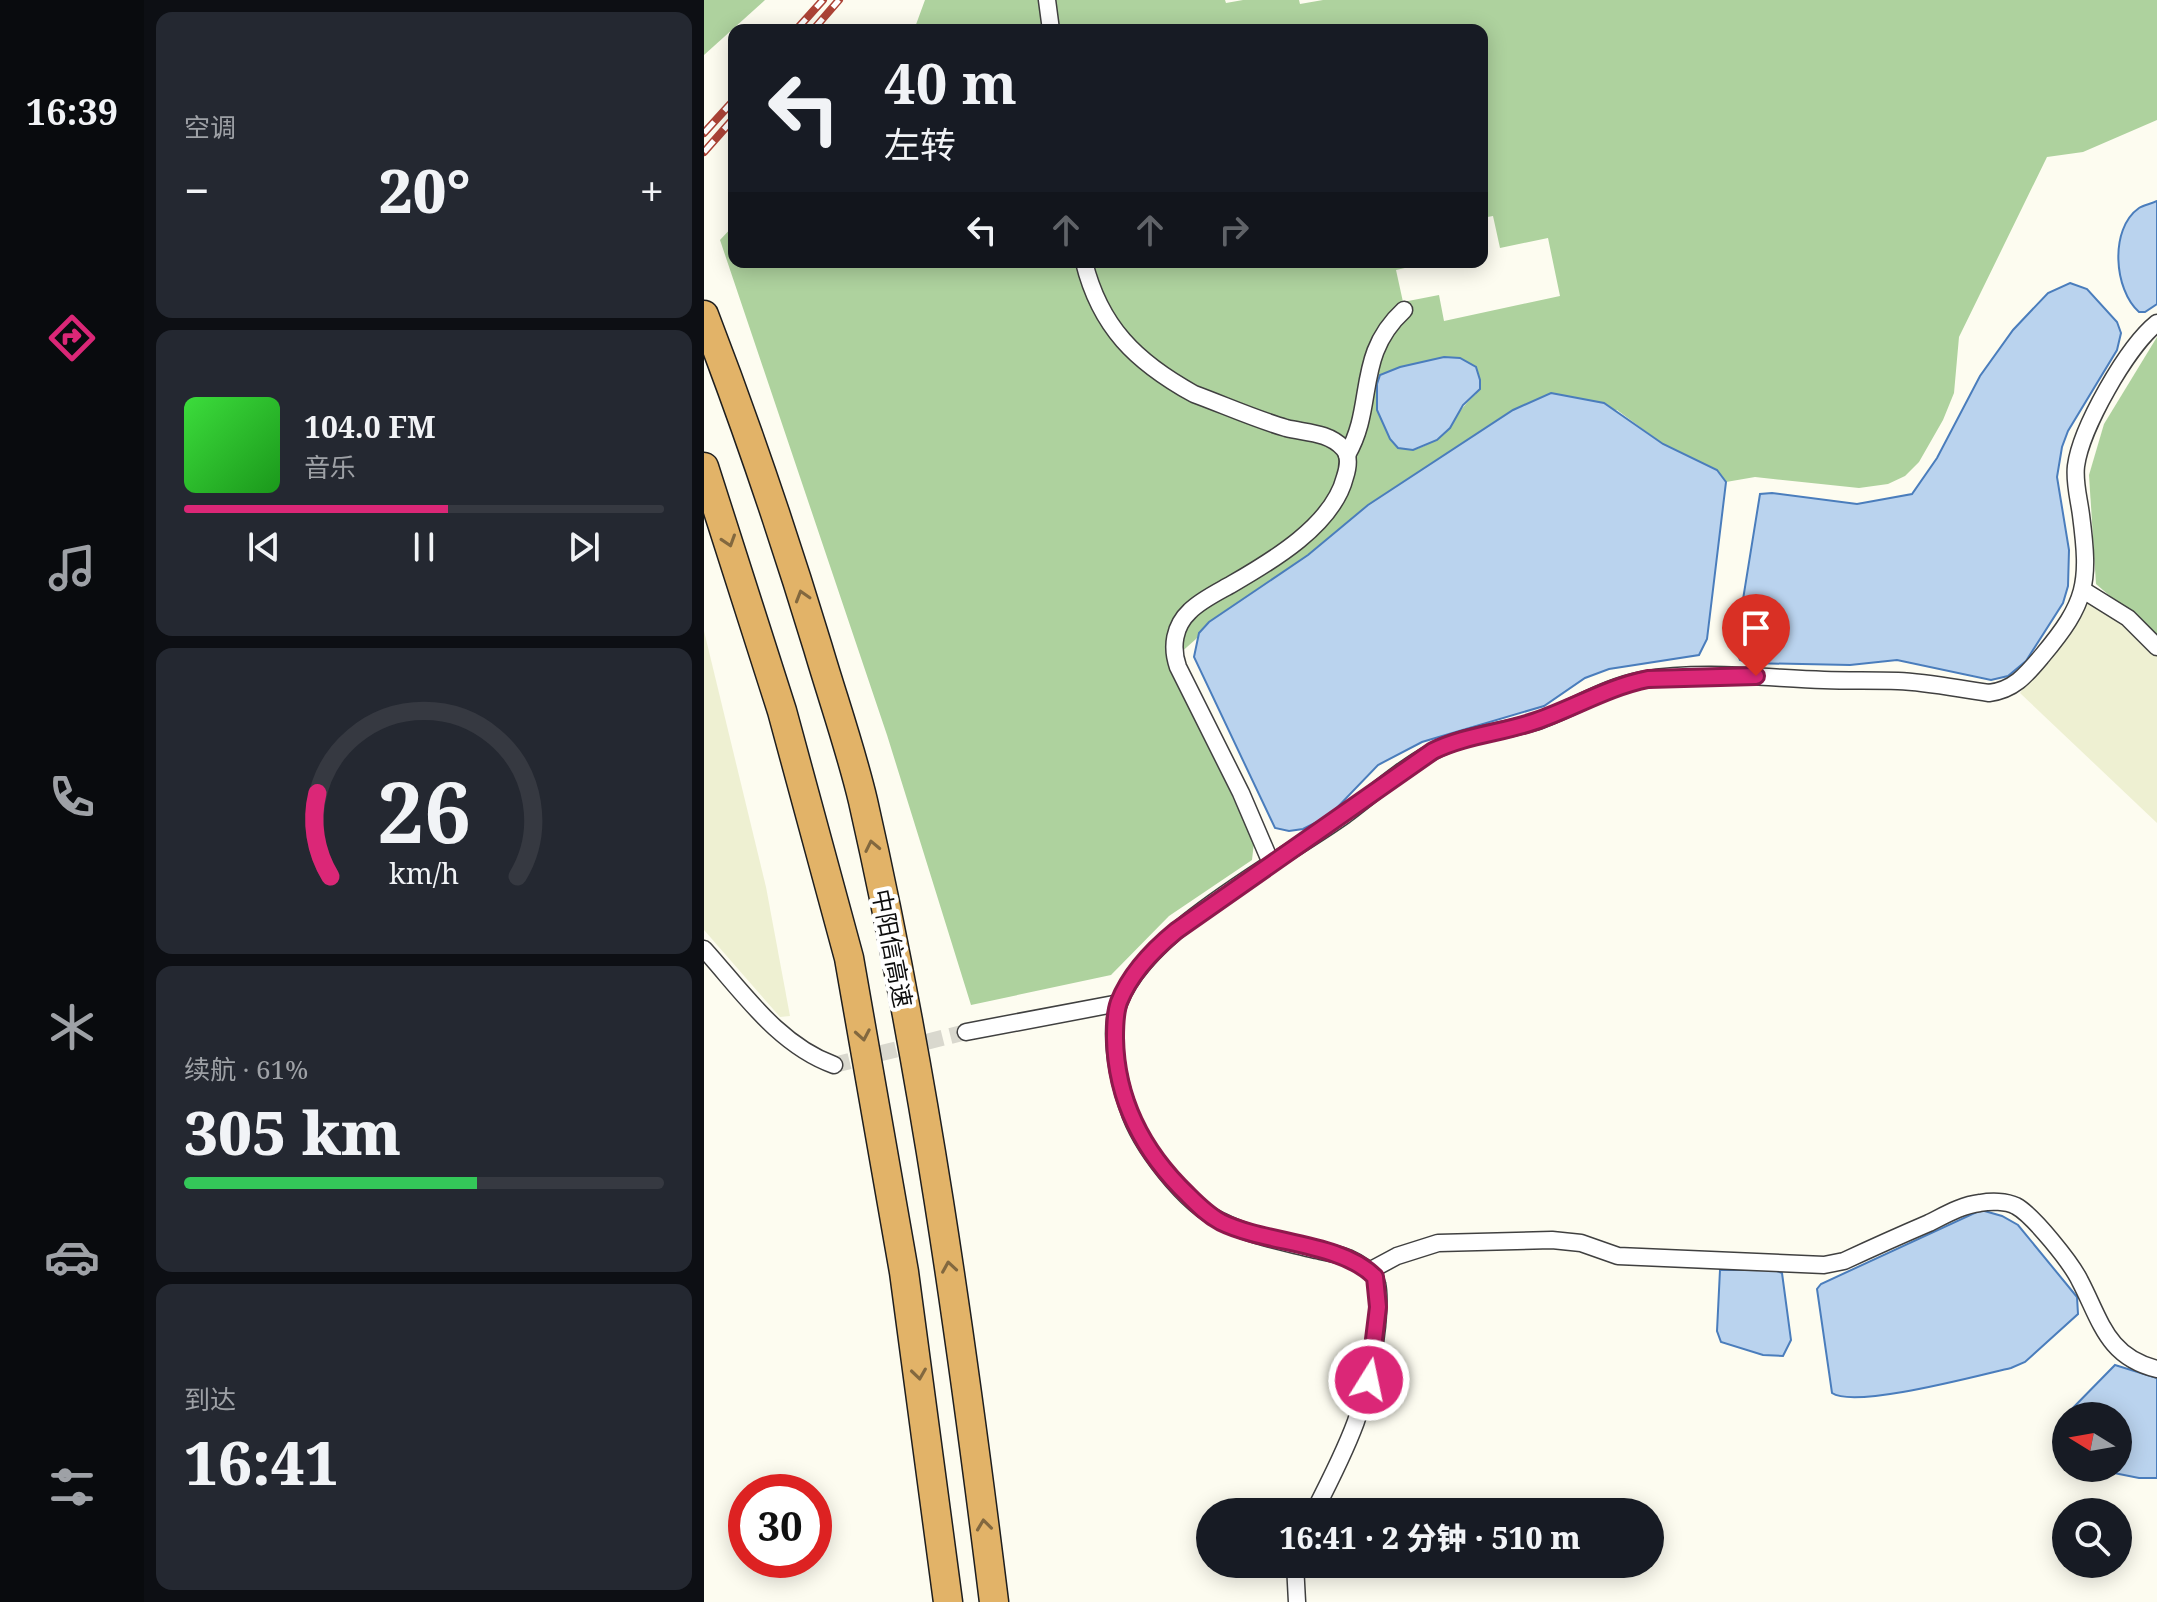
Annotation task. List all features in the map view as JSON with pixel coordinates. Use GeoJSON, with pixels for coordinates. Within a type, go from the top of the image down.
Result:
{"type":"FeatureCollection","features":[{"type":"Feature","properties":{"kind":"highway","name":"中阳信高速"},"geometry":{"type":"LineString","coordinates":[[704,315],[731,384],[797,579],[862,798],[932,1158],[994,1602]]}},
{"type":"Feature","properties":{"kind":"highway","name":"中阳信高速"},"geometry":{"type":"LineString","coordinates":[[704,467],[782,711],[849,958],[904,1272],[948,1602]]}},
{"type":"Feature","properties":{"kind":"street"},"geometry":{"type":"LineString","coordinates":[[1047,0],[1050,24]]}},
{"type":"Feature","properties":{"kind":"street"},"geometry":{"type":"LineString","coordinates":[[1086,268],[1095,300],[1105,319],[1129,347],[1181,387],[1286,428],[1326,436],[1344,449],[1347,455],[1347,469],[1340,493],[1322,519],[1253,572],[1192,608],[1183,619],[1173,649],[1178,667],[1228,766],[1271,863]]}},
{"type":"Feature","properties":{"kind":"street"},"geometry":{"type":"LineString","coordinates":[[1347,455],[1358,436],[1374,352],[1393,320],[1404,310]]}},
{"type":"Feature","properties":{"kind":"street"},"geometry":{"type":"LineString","coordinates":[[1321,1498],[1355,1428],[1369,1380],[1378,1307],[1377,1281],[1369,1271],[1347,1257],[1220,1221],[1174,1181],[1142,1137],[1126,1105],[1116,1057],[1115,1023],[1119,1003],[1128,986],[1160,944],[1433,751],[1534,722],[1630,683],[1648,679],[1756,676],[1902,681],[1989,693],[2002,692],[2026,675],[2074,614],[2083,590],[2085,555],[2076,481],[2077,461],[2097,411],[2119,370],[2141,338],[2157,323]]}},
{"type":"Feature","properties":{"kind":"street"},"geometry":{"type":"LineString","coordinates":[[2083,590],[2128,618],[2157,647]]}},
{"type":"Feature","properties":{"kind":"street"},"geometry":{"type":"LineString","coordinates":[[704,949],[779,1032],[816,1059],[834,1065]]}},
{"type":"Feature","properties":{"kind":"street"},"geometry":{"type":"LineString","coordinates":[[966,1032],[1119,1003]]}},
{"type":"Feature","properties":{"kind":"street"},"geometry":{"type":"LineString","coordinates":[[1369,1271],[1397,1256],[1438,1243],[1552,1240],[1581,1243],[1618,1256],[1824,1265],[1844,1261],[1968,1205],[2003,1202],[2015,1205],[2029,1215],[2079,1277],[2102,1329],[2123,1354],[2157,1369]]}},
{"type":"Feature","properties":{"kind":"street"},"geometry":{"type":"LineString","coordinates":[[1296,1578],[1297,1602]]}},
{"type":"Feature","properties":{"kind":"green space"},"geometry":{"type":"Polygon","coordinates":[[[704,0],[765,0],[738,24],[728,24],[728,33],[704,55],[704,0]]]}},
{"type":"Feature","properties":{"kind":"green space"},"geometry":{"type":"Polygon","coordinates":[[[925,0],[1225,0],[1226,3],[1299,0],[1300,4],[1323,0],[2157,0],[2157,120],[2083,152],[2047,157],[1959,337],[1954,393],[1943,420],[1919,462],[1905,476],[1888,484],[1859,488],[1755,477],[1726,482],[1717,470],[1663,444],[1617,410],[1431,465],[1368,505],[1308,555],[1209,622],[1196,639],[1169,663],[1254,842],[1252,860],[1169,916],[1111,975],[971,1005],[887,735],[729,268],[1405,268],[1396,270],[1403,302],[1439,295],[1444,321],[1560,296],[1548,238],[1500,248],[1493,216],[1488,217],[1488,24],[916,24],[925,0]],[[1418,364],[1400,367],[1413,450],[1442,434],[1476,394],[1418,364]]]}},
{"type":"Feature","properties":{"kind":"green space"},"geometry":{"type":"Polygon","coordinates":[[[728,231],[728,264],[720,240],[728,231]]]}},
{"type":"Feature","properties":{"kind":"green space"},"geometry":{"type":"Polygon","coordinates":[[[2157,337],[2157,637],[2096,584],[2089,475],[2104,424],[2157,337]]]}},
{"type":"Feature","properties":{"kind":"green space"},"geometry":{"type":"Polygon","coordinates":[[[2088,601],[2093,601],[2157,655],[2157,823],[2020,693],[2088,601]]]}},
{"type":"Feature","properties":{"kind":"green space"},"geometry":{"type":"Polygon","coordinates":[[[704,631],[766,887],[790,1016],[780,1017],[704,930],[704,631]]]}},
{"type":"Feature","properties":{"kind":"water"},"geometry":{"type":"Polygon","coordinates":[[[2157,201],[2157,304],[2145,312],[2139,312],[2124,289],[2118,260],[2119,244],[2129,218],[2139,208],[2157,201]]]}},
{"type":"Feature","properties":{"kind":"water"},"geometry":{"type":"Polygon","coordinates":[[[2070,283],[2087,289],[2117,322],[2121,333],[2117,350],[2068,431],[2062,447],[2057,477],[2069,550],[2068,586],[2063,603],[2026,661],[2008,676],[1991,680],[1897,660],[1850,665],[1748,663],[1740,660],[1735,649],[1760,494],[1857,504],[1912,494],[1937,458],[1980,376],[2013,330],[2048,293],[2070,283]]]}},
{"type":"Feature","properties":{"kind":"water"},"geometry":{"type":"Polygon","coordinates":[[[1444,357],[1460,358],[1476,367],[1480,389],[1463,405],[1450,428],[1437,440],[1413,450],[1398,448],[1390,439],[1377,410],[1380,375],[1444,357]]]}},
{"type":"Feature","properties":{"kind":"water"},"geometry":{"type":"Polygon","coordinates":[[[1551,393],[1604,403],[1663,444],[1717,470],[1726,482],[1707,639],[1699,655],[1609,669],[1585,678],[1544,706],[1422,742],[1378,765],[1329,816],[1303,829],[1289,831],[1275,828],[1194,657],[1199,633],[1209,622],[1308,555],[1368,505],[1513,410],[1551,393]]]}},
{"type":"Feature","properties":{"kind":"water"},"geometry":{"type":"Polygon","coordinates":[[[1981,1210],[2018,1225],[2077,1297],[2078,1314],[2025,1362],[2011,1368],[1891,1394],[1845,1397],[1832,1393],[1817,1289],[1821,1284],[1981,1210]]]}},
{"type":"Feature","properties":{"kind":"water"},"geometry":{"type":"Polygon","coordinates":[[[1720,1270],[1774,1270],[1782,1273],[1791,1340],[1783,1356],[1763,1355],[1721,1342],[1717,1331],[1720,1270]]]}},
{"type":"Feature","properties":{"kind":"water"},"geometry":{"type":"Polygon","coordinates":[[[2115,1365],[2157,1378],[2157,1478],[2132,1477],[2132,1402],[2079,1402],[2115,1365]]]}},
{"type":"Feature","properties":{"kind":"tunnel"},"geometry":{"type":"LineString","coordinates":[[834,1065],[966,1032]]}},
{"type":"Feature","properties":{"kind":"railway"},"geometry":{"type":"LineString","coordinates":[[801,24],[823,0]]}},
{"type":"Feature","properties":{"kind":"railway"},"geometry":{"type":"LineString","coordinates":[[818,24],[839,0]]}},
{"type":"Feature","properties":{"kind":"railway"},"geometry":{"type":"LineString","coordinates":[[704,133],[728,107]]}},
{"type":"Feature","properties":{"kind":"railway"},"geometry":{"type":"LineString","coordinates":[[704,152],[728,125]]}},
{"type":"Feature","properties":{"kind":"route"},"geometry":{"type":"LineString","coordinates":[[1369,1380],[1378,1307],[1375,1277],[1347,1257],[1220,1221],[1174,1181],[1142,1137],[1126,1105],[1116,1057],[1116,1013],[1128,986],[1160,944],[1176,931],[1433,751],[1534,722],[1630,683],[1648,679],[1756,676]]}}]}
